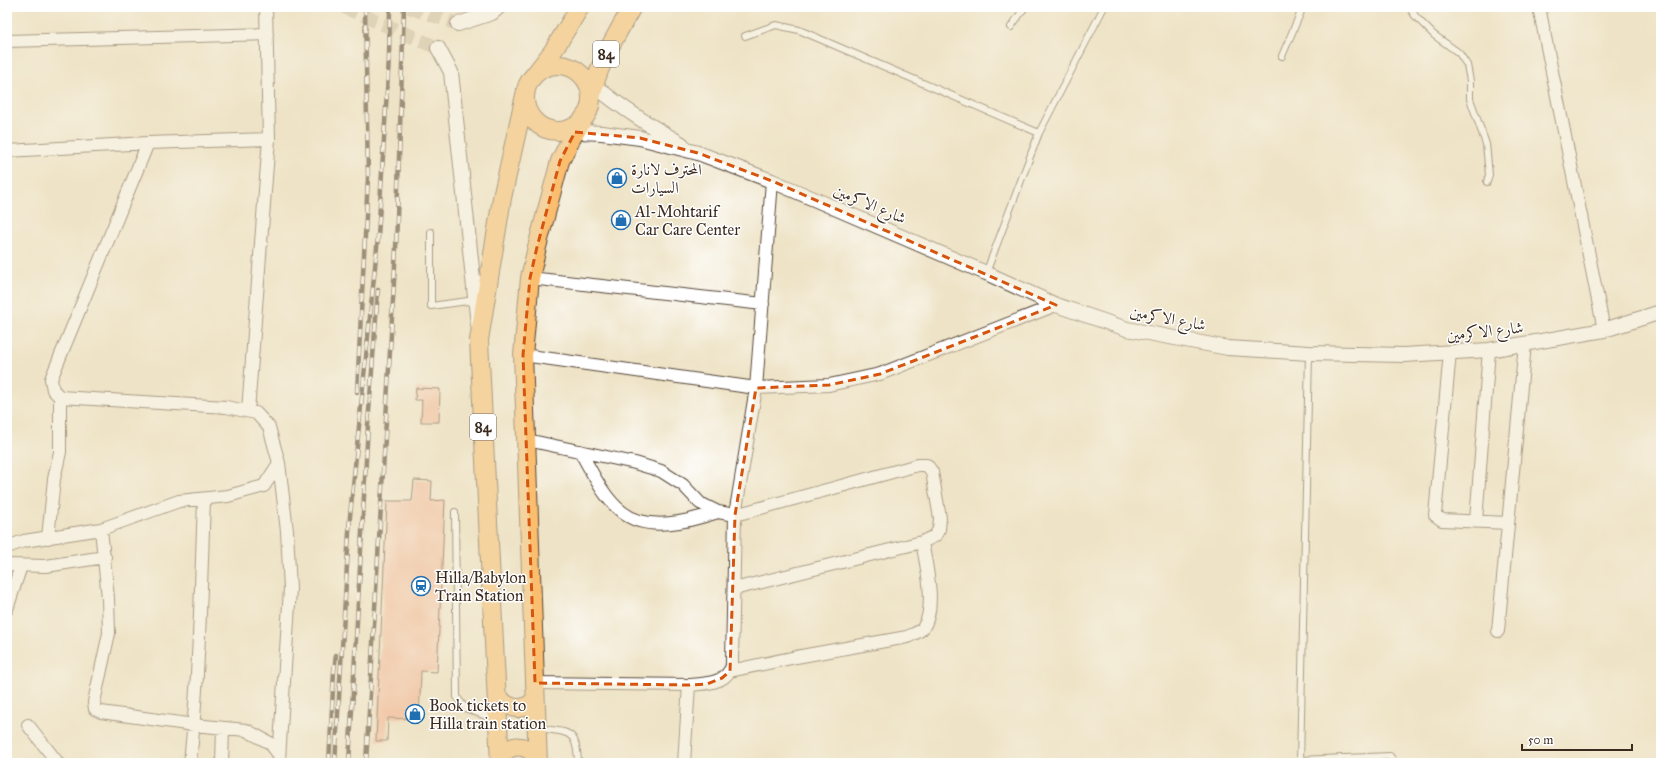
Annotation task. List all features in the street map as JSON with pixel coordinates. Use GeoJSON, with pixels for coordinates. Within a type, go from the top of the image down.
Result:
{"type":"FeatureCollection","features":[{"type":"Feature","properties":{"kind":"main road","name":"84"},"geometry":{"type":"LineString","coordinates":[[500,760],[479,340],[502,198],[528,85],[553,51],[580,7]]}},
{"type":"Feature","properties":{"kind":"main road","name":"84"},"geometry":{"type":"LineString","coordinates":[[538,760],[523,355],[530,278],[560,161],[588,111],[587,80],[608,51],[632,7]]}},
{"type":"Feature","properties":{"kind":"main road","name":"84"},"geometry":{"type":"LineString","coordinates":[[534,76],[551,66],[562,65],[572,68],[587,80]]}},
{"type":"Feature","properties":{"kind":"main road"},"geometry":{"type":"LineString","coordinates":[[525,95],[526,105],[530,115],[537,123],[546,128],[557,131],[568,129],[578,124],[588,111]]}},
{"type":"Feature","properties":{"kind":"main road"},"geometry":{"type":"LineString","coordinates":[[497,698],[508,706],[518,709],[531,704],[535,691]]}},
{"type":"Feature","properties":{"kind":"main road"},"geometry":{"type":"LineString","coordinates":[[500,760],[505,751],[517,746],[527,748],[538,760]]}},
{"type":"Feature","properties":{"kind":"street"},"geometry":{"type":"LineString","coordinates":[[248,411],[269,139],[266,7]]}},
{"type":"Feature","properties":{"kind":"street"},"geometry":{"type":"LineString","coordinates":[[458,24],[492,13],[499,7]]}},
{"type":"Feature","properties":{"kind":"street"},"geometry":{"type":"LineString","coordinates":[[1539,7],[1604,330]]}},
{"type":"Feature","properties":{"kind":"street"},"geometry":{"type":"LineString","coordinates":[[7,41],[267,34]]}},
{"type":"Feature","properties":{"kind":"street"},"geometry":{"type":"LineString","coordinates":[[438,48],[451,72],[479,340]]}},
{"type":"Feature","properties":{"kind":"street","name":"شارع الاكرمين"},"geometry":{"type":"LineString","coordinates":[[587,80],[633,115],[698,153]]}},
{"type":"Feature","properties":{"kind":"street","name":"شارع الاكرمين"},"geometry":{"type":"LineString","coordinates":[[557,131],[602,133],[640,138],[698,153],[772,181],[986,273],[1056,306],[1127,329],[1228,348],[1309,353],[1404,354],[1489,350],[1604,330],[1661,312]]}},
{"type":"Feature","properties":{"kind":"street"},"geometry":{"type":"LineString","coordinates":[[7,151],[148,143],[269,139]]}},
{"type":"Feature","properties":{"kind":"street"},"geometry":{"type":"LineString","coordinates":[[148,143],[51,378],[53,390],[60,397],[226,407],[256,413],[268,426],[279,463],[287,531],[290,589],[279,759]]}},
{"type":"Feature","properties":{"kind":"street"},"geometry":{"type":"LineString","coordinates":[[730,671],[732,661],[735,514],[756,388],[772,181]]}},
{"type":"Feature","properties":{"kind":"street"},"geometry":{"type":"LineString","coordinates":[[530,278],[763,304]]}},
{"type":"Feature","properties":{"kind":"street"},"geometry":{"type":"LineString","coordinates":[[523,355],[756,388],[830,385],[880,374],[1056,306]]}},
{"type":"Feature","properties":{"kind":"street"},"geometry":{"type":"LineString","coordinates":[[1498,632],[1525,344]]}},
{"type":"Feature","properties":{"kind":"street"},"geometry":{"type":"LineString","coordinates":[[1476,521],[1489,350]]}},
{"type":"Feature","properties":{"kind":"street"},"geometry":{"type":"LineString","coordinates":[[1450,352],[1435,515],[1442,520],[1508,523]]}},
{"type":"Feature","properties":{"kind":"street"},"geometry":{"type":"LineString","coordinates":[[48,538],[54,480],[60,452],[60,397]]}},
{"type":"Feature","properties":{"kind":"street"},"geometry":{"type":"LineString","coordinates":[[527,440],[635,463],[661,471],[683,485],[700,503],[718,512],[735,514],[918,464],[927,465],[932,472],[940,518],[939,529],[935,536],[922,542],[734,590]]}},
{"type":"Feature","properties":{"kind":"street"},"geometry":{"type":"LineString","coordinates":[[580,451],[604,492],[623,513],[642,522],[686,522],[718,512]]}},
{"type":"Feature","properties":{"kind":"street"},"geometry":{"type":"LineString","coordinates":[[7,547],[24,541],[101,529],[179,501],[228,496],[264,486],[279,463]]}},
{"type":"Feature","properties":{"kind":"street"},"geometry":{"type":"LineString","coordinates":[[190,763],[194,725],[200,624],[204,499]]}},
{"type":"Feature","properties":{"kind":"street"},"geometry":{"type":"LineString","coordinates":[[101,529],[108,598],[108,633],[94,702],[95,709],[101,712],[194,725],[246,730],[270,743],[279,759]]}},
{"type":"Feature","properties":{"kind":"street"},"geometry":{"type":"LineString","coordinates":[[535,691],[707,684],[722,678],[730,671],[796,657],[907,637],[922,629],[928,617],[930,600],[922,542]]}},
{"type":"Feature","properties":{"kind":"street"},"geometry":{"type":"LineString","coordinates":[[7,565],[46,566],[105,557]]}},
{"type":"Feature","properties":{"kind":"street"},"geometry":{"type":"LineString","coordinates":[[7,609],[21,566]]}},
{"type":"Feature","properties":{"kind":"street"},"geometry":{"type":"LineString","coordinates":[[684,763],[689,685]]}},
{"type":"Feature","properties":{"kind":"street"},"geometry":{"type":"LineString","coordinates":[[28,725],[58,763]]}},
{"type":"Feature","properties":{"kind":"street"},"geometry":{"type":"LineString","coordinates":[[222,763],[223,728]]}},
{"type":"Feature","properties":{"kind":"lane"},"geometry":{"type":"LineString","coordinates":[[1011,27],[1025,7]]}},
{"type":"Feature","properties":{"kind":"lane"},"geometry":{"type":"LineString","coordinates":[[1282,56],[1303,7]]}},
{"type":"Feature","properties":{"kind":"lane"},"geometry":{"type":"LineString","coordinates":[[1409,7],[1416,17],[1434,35],[1459,53],[1467,65],[1470,81],[1470,99],[1486,144],[1489,176],[1487,182]]}},
{"type":"Feature","properties":{"kind":"lane"},"geometry":{"type":"LineString","coordinates":[[986,273],[1039,133],[1102,8]]}},
{"type":"Feature","properties":{"kind":"lane"},"geometry":{"type":"LineString","coordinates":[[745,36],[776,25],[800,30],[1039,133]]}},
{"type":"Feature","properties":{"kind":"lane"},"geometry":{"type":"LineString","coordinates":[[432,232],[431,306],[475,300]]}},
{"type":"Feature","properties":{"kind":"lane"},"geometry":{"type":"LineString","coordinates":[[1309,353],[1300,762],[1390,756],[1395,763]]}},
{"type":"Feature","properties":{"kind":"lane"},"geometry":{"type":"LineString","coordinates":[[455,512],[457,697],[465,708],[499,721]]}},
{"type":"Feature","properties":{"kind":"lane"},"geometry":{"type":"LineString","coordinates":[[537,728],[569,734],[574,738],[577,748],[578,763]]}},
{"type":"Feature","properties":{"kind":"highlighted area"},"geometry":{"type":"Polygon","coordinates":[[[575,132],[640,138],[698,153],[772,181],[1056,305],[880,374],[829,385],[756,388],[735,515],[730,671],[722,678],[707,684],[535,683],[523,355],[530,278],[537,247],[560,161],[575,132]]]}},
{"type":"Feature","properties":{"kind":"building"},"geometry":{"type":"Polygon","coordinates":[[[416,388],[440,389],[439,422],[421,422],[422,400],[415,400],[416,388]]]}},
{"type":"Feature","properties":{"kind":"building"},"geometry":{"type":"Polygon","coordinates":[[[414,480],[432,481],[431,501],[445,500],[437,672],[421,671],[419,719],[388,718],[387,741],[376,741],[387,501],[412,501],[414,480]]]}},
{"type":"Feature","properties":{"kind":"tunnel"},"geometry":{"type":"LineString","coordinates":[[344,7],[438,48]]}},
{"type":"Feature","properties":{"kind":"tunnel"},"geometry":{"type":"LineString","coordinates":[[409,7],[458,24]]}},
{"type":"Feature","properties":{"kind":"railway"},"geometry":{"type":"LineString","coordinates":[[357,392],[368,177],[365,7]]}},
{"type":"Feature","properties":{"kind":"railway"},"geometry":{"type":"LineString","coordinates":[[335,763],[350,516],[378,237],[389,58],[390,7]]}},
{"type":"Feature","properties":{"kind":"railway"},"geometry":{"type":"LineString","coordinates":[[366,763],[396,248],[404,7]]}},
{"type":"Feature","properties":{"kind":"railway"},"geometry":{"type":"LineString","coordinates":[[349,763],[368,425],[378,290]]}},
{"type":"Feature","properties":{"kind":"railway"},"geometry":{"type":"LineString","coordinates":[[329,763],[336,655]]}},
{"type":"Feature","properties":{"kind":"place","name":"المحترف لانارة السيارات"},"geometry":{"type":"Point","coordinates":[617,178]}},
{"type":"Feature","properties":{"kind":"place","name":"Al-Mohtarif Car Care Center"},"geometry":{"type":"Point","coordinates":[621,220]}},
{"type":"Feature","properties":{"kind":"place","name":"Hilla/Babylon Train Station"},"geometry":{"type":"Point","coordinates":[421,586]}},
{"type":"Feature","properties":{"kind":"place","name":"Book tickets to Hilla train station"},"geometry":{"type":"Point","coordinates":[415,714]}}]}
